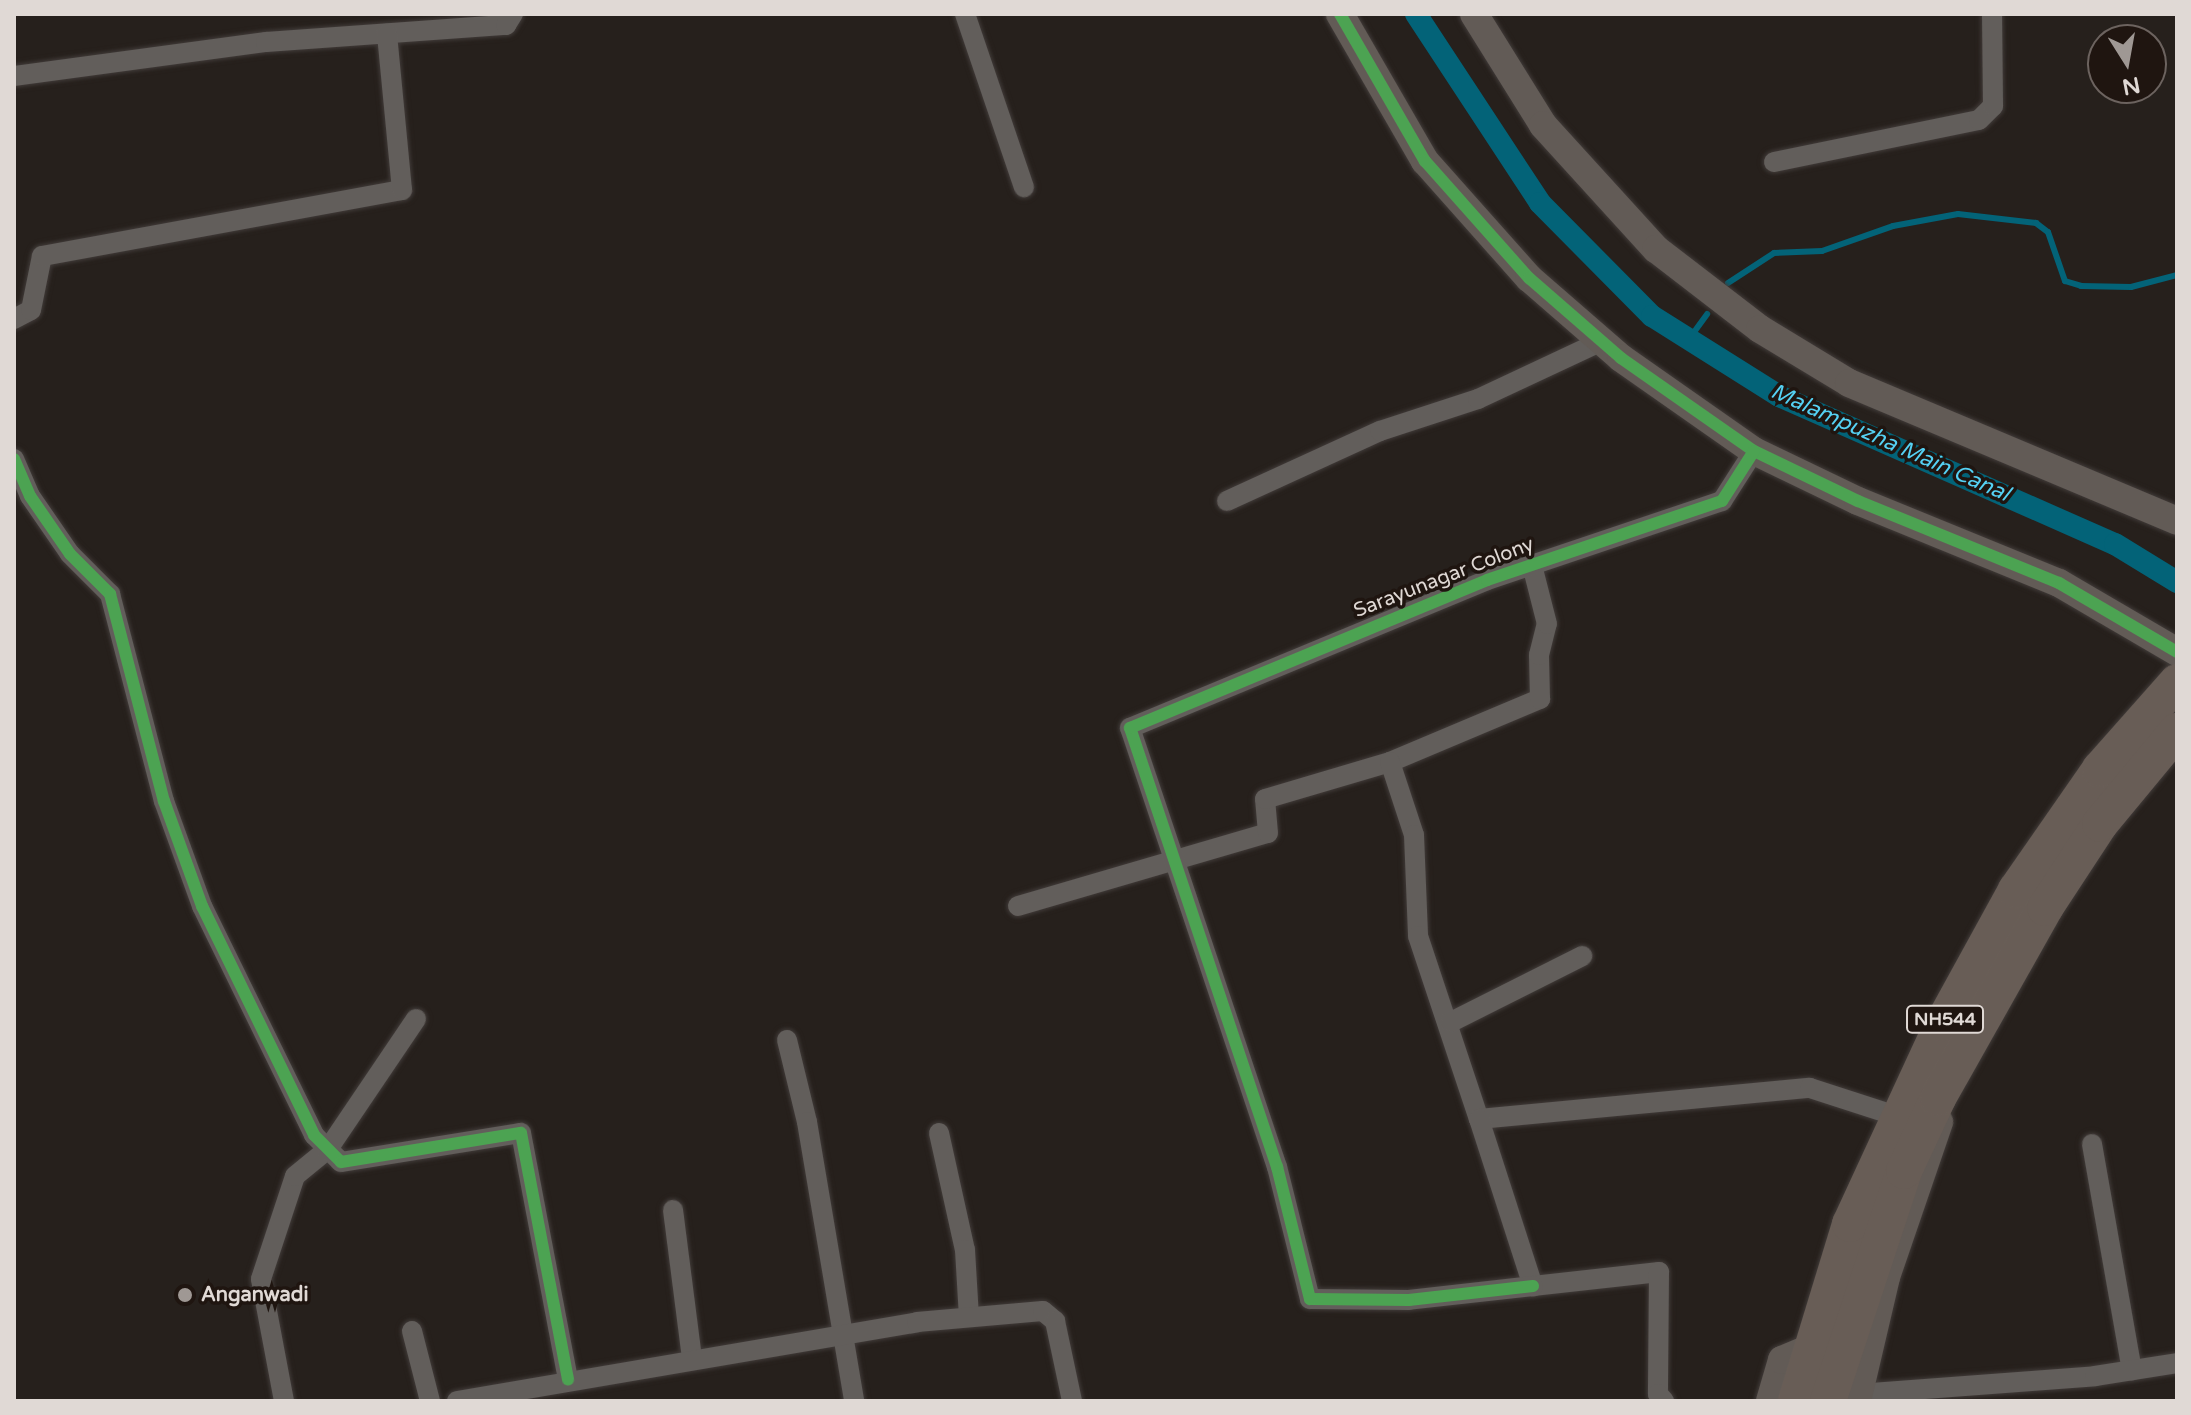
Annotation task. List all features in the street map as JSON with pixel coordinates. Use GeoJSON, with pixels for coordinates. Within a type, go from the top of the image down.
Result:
{"type":"FeatureCollection","features":[{"type":"Feature","properties":{"kind":"highway","name":"NH544"},"geometry":{"type":"LineString","coordinates":[[1796,1401],[1850,1224],[1900,1117],[2016,890],[2100,769],[2177,682]]}},
{"type":"Feature","properties":{"kind":"highway","name":"NH544"},"geometry":{"type":"LineString","coordinates":[[1848,1399],[1904,1171],[1940,1093],[2045,908],[2100,824],[2177,731]]}},
{"type":"Feature","properties":{"kind":"street"},"geometry":{"type":"LineString","coordinates":[[14,76],[266,42],[506,25],[513,14]]}},
{"type":"Feature","properties":{"kind":"street"},"geometry":{"type":"LineString","coordinates":[[965,14],[1024,187]]}},
{"type":"Feature","properties":{"kind":"street"},"geometry":{"type":"LineString","coordinates":[[1340,14],[1425,161],[1529,278],[1602,341],[1754,451],[1858,501],[2059,583],[2177,652]]}},
{"type":"Feature","properties":{"kind":"street"},"geometry":{"type":"LineString","coordinates":[[1474,14],[1543,125],[1656,249],[1760,329],[1849,383],[2177,521]]}},
{"type":"Feature","properties":{"kind":"street"},"geometry":{"type":"LineString","coordinates":[[1774,162],[1979,120],[1993,106],[1992,14]]}},
{"type":"Feature","properties":{"kind":"street"},"geometry":{"type":"LineString","coordinates":[[14,319],[31,310],[42,256],[402,190],[387,34]]}},
{"type":"Feature","properties":{"kind":"street"},"geometry":{"type":"LineString","coordinates":[[1227,501],[1380,431],[1478,399],[1602,341]]}},
{"type":"Feature","properties":{"kind":"street","name":"Sarayunagar Colony"},"geometry":{"type":"LineString","coordinates":[[1176,859],[1130,728],[1532,565],[1722,501],[1754,451]]}},
{"type":"Feature","properties":{"kind":"street"},"geometry":{"type":"LineString","coordinates":[[14,459],[30,496],[70,554],[110,594],[164,801],[202,906],[267,1049],[328,1149],[341,1162],[521,1133],[560,1388]]}},
{"type":"Feature","properties":{"kind":"street"},"geometry":{"type":"LineString","coordinates":[[1018,906],[1268,833],[1265,799],[1390,762],[1540,699],[1539,655],[1547,624],[1532,565]]}},
{"type":"Feature","properties":{"kind":"street"},"geometry":{"type":"LineString","coordinates":[[1390,762],[1414,835],[1418,936],[1451,1022],[1533,1286]]}},
{"type":"Feature","properties":{"kind":"street"},"geometry":{"type":"LineString","coordinates":[[1176,859],[1277,1167],[1310,1299],[1409,1300],[1659,1272],[1660,1399]]}},
{"type":"Feature","properties":{"kind":"street"},"geometry":{"type":"LineString","coordinates":[[1451,1022],[1582,956]]}},
{"type":"Feature","properties":{"kind":"street"},"geometry":{"type":"LineString","coordinates":[[284,1401],[261,1279],[295,1176],[328,1149],[416,1019]]}},
{"type":"Feature","properties":{"kind":"street"},"geometry":{"type":"LineString","coordinates":[[787,1040],[845,1334],[854,1401]]}},
{"type":"Feature","properties":{"kind":"street"},"geometry":{"type":"LineString","coordinates":[[1479,1119],[1810,1088],[1900,1117]]}},
{"type":"Feature","properties":{"kind":"street"},"geometry":{"type":"LineString","coordinates":[[939,1133],[965,1250],[969,1317]]}},
{"type":"Feature","properties":{"kind":"street"},"geometry":{"type":"LineString","coordinates":[[2092,1144],[2132,1371]]}},
{"type":"Feature","properties":{"kind":"street"},"geometry":{"type":"LineString","coordinates":[[673,1210],[692,1358]]}},
{"type":"Feature","properties":{"kind":"street"},"geometry":{"type":"LineString","coordinates":[[457,1401],[560,1388],[692,1358],[845,1334],[969,1317],[1043,1311],[1055,1321],[1072,1401]]}},
{"type":"Feature","properties":{"kind":"street"},"geometry":{"type":"LineString","coordinates":[[412,1331],[430,1401]]}},
{"type":"Feature","properties":{"kind":"street"},"geometry":{"type":"LineString","coordinates":[[1770,1401],[1782,1360],[1812,1347]]}},
{"type":"Feature","properties":{"kind":"street"},"geometry":{"type":"LineString","coordinates":[[1848,1399],[2132,1371],[2177,1363]]}},
{"type":"Feature","properties":{"kind":"waterway","name":"Malampuzha Main Canal"},"geometry":{"type":"LineString","coordinates":[[1416,14],[1540,203],[1652,316],[1779,396],[2115,544],[2177,582]]}},
{"type":"Feature","properties":{"kind":"waterway"},"geometry":{"type":"LineString","coordinates":[[1728,283],[1774,253],[1822,251],[1893,226],[1958,214],[2036,223],[2048,232],[2065,281],[2081,286],[2131,287],[2177,275]]}},
{"type":"Feature","properties":{"kind":"waterway"},"geometry":{"type":"LineString","coordinates":[[1689,339],[1707,314]]}},
{"type":"Feature","properties":{"kind":"cycle path"},"geometry":{"type":"LineString","coordinates":[[1340,14],[1425,161],[1529,278],[1621,358],[1754,451],[1858,501],[2059,583],[2177,652]]}},
{"type":"Feature","properties":{"kind":"cycle path"},"geometry":{"type":"LineString","coordinates":[[1533,1286],[1409,1300],[1310,1299],[1277,1167],[1130,728],[1487,580],[1722,501],[1754,451]]}},
{"type":"Feature","properties":{"kind":"cycle path"},"geometry":{"type":"LineString","coordinates":[[14,459],[30,496],[70,554],[110,594],[164,801],[202,906],[314,1135],[341,1162],[521,1133],[568,1380]]}},
{"type":"Feature","properties":{"kind":"place","name":"Anganwadi"},"geometry":{"type":"Point","coordinates":[185,1295]}}]}
